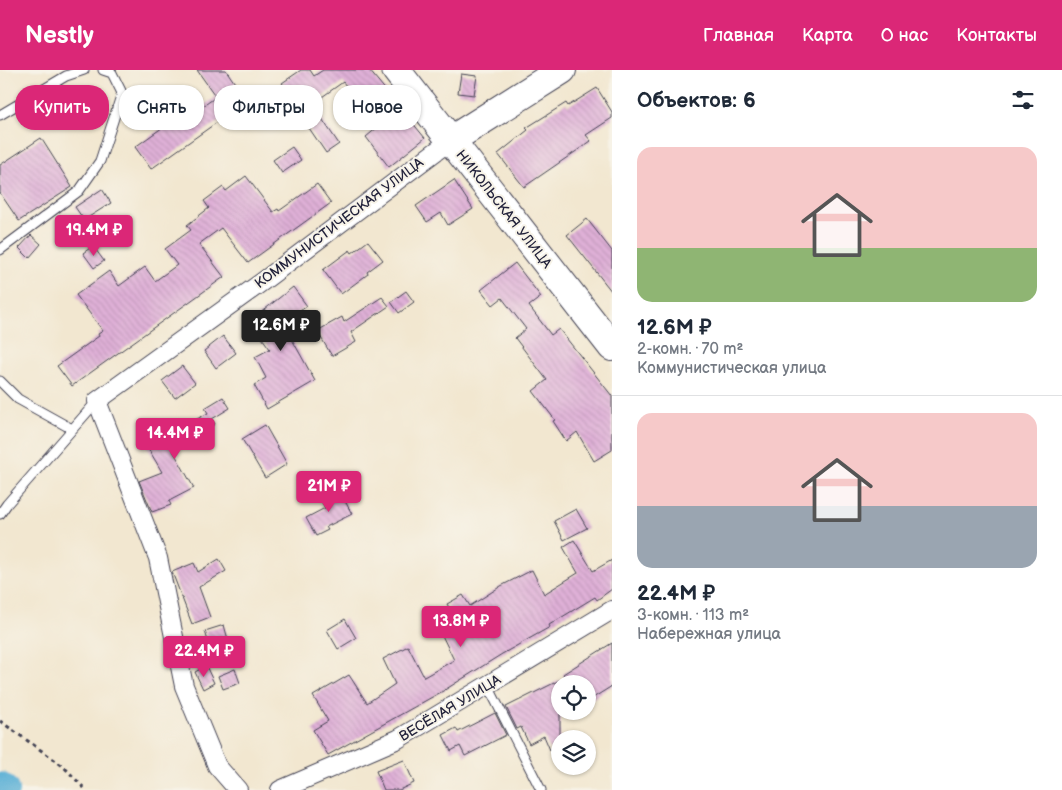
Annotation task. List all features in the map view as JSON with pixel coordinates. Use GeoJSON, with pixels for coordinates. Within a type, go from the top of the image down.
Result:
{"type":"FeatureCollection","features":[{"type":"Feature","properties":{"kind":"main road","name":"НИКОЛЬСКАЯ УЛИЦА"},"geometry":{"type":"LineString","coordinates":[[396,70],[612,347]]}},
{"type":"Feature","properties":{"kind":"main road","name":"КОММУНИСТИЧЕСКАЯ УЛИЦА"},"geometry":{"type":"LineString","coordinates":[[451,140],[562,70]]}},
{"type":"Feature","properties":{"kind":"street","name":"КОММУНИСТИЧЕСКАЯ УЛИЦА"},"geometry":{"type":"LineString","coordinates":[[97,401],[262,282],[451,140]]}},
{"type":"Feature","properties":{"kind":"street"},"geometry":{"type":"LineString","coordinates":[[97,401],[158,558],[184,686],[217,766],[238,790]]}},
{"type":"Feature","properties":{"kind":"street","name":"ВЕСЁЛАЯ УЛИЦА"},"geometry":{"type":"LineString","coordinates":[[280,790],[398,739],[612,610]]}},
{"type":"Feature","properties":{"kind":"lane"},"geometry":{"type":"LineString","coordinates":[[0,115],[66,76],[84,70]]}},
{"type":"Feature","properties":{"kind":"lane"},"geometry":{"type":"LineString","coordinates":[[0,250],[79,191],[100,162],[122,93],[112,72],[103,70]]}},
{"type":"Feature","properties":{"kind":"lane"},"geometry":{"type":"LineString","coordinates":[[0,381],[18,399],[72,429]]}},
{"type":"Feature","properties":{"kind":"lane"},"geometry":{"type":"LineString","coordinates":[[0,514],[97,401]]}},
{"type":"Feature","properties":{"kind":"lane"},"geometry":{"type":"LineString","coordinates":[[488,686],[541,790]]}},
{"type":"Feature","properties":{"kind":"path"},"geometry":{"type":"LineString","coordinates":[[0,722],[63,766],[86,790]]}},
{"type":"Feature","properties":{"kind":"building"},"geometry":{"type":"Polygon","coordinates":[[[197,70],[226,70],[236,85],[214,85],[214,94],[197,70]]]}},
{"type":"Feature","properties":{"kind":"building"},"geometry":{"type":"Polygon","coordinates":[[[301,70],[310,70],[314,76],[323,70],[369,70],[381,85],[345,85],[343,82],[339,85],[333,85],[333,89],[323,96],[323,85],[283,85],[282,83],[301,70]]]}},
{"type":"Feature","properties":{"kind":"building"},"geometry":{"type":"Polygon","coordinates":[[[461,74],[477,76],[474,95],[458,93],[461,74]]]}},
{"type":"Feature","properties":{"kind":"building"},"geometry":{"type":"Polygon","coordinates":[[[597,88],[612,112],[612,118],[586,135],[591,141],[524,187],[498,154],[528,130],[526,128],[566,103],[568,106],[597,88]]]}},
{"type":"Feature","properties":{"kind":"building"},"geometry":{"type":"Polygon","coordinates":[[[214,98],[214,124],[151,169],[135,147],[159,130],[204,130],[204,105],[214,98]]]}},
{"type":"Feature","properties":{"kind":"building"},"geometry":{"type":"Polygon","coordinates":[[[323,120],[339,144],[326,153],[310,130],[323,130],[323,120]]]}},
{"type":"Feature","properties":{"kind":"building"},"geometry":{"type":"Polygon","coordinates":[[[374,130],[418,130],[425,138],[389,167],[366,137],[374,130]]]}},
{"type":"Feature","properties":{"kind":"building"},"geometry":{"type":"Polygon","coordinates":[[[41,138],[72,187],[19,221],[0,193],[0,165],[41,138]]]}},
{"type":"Feature","properties":{"kind":"building"},"geometry":{"type":"Polygon","coordinates":[[[292,147],[301,160],[282,173],[273,160],[292,147]]]}},
{"type":"Feature","properties":{"kind":"building"},"geometry":{"type":"Polygon","coordinates":[[[246,176],[273,212],[278,209],[279,211],[317,184],[331,203],[248,263],[221,228],[199,244],[224,277],[72,386],[57,366],[99,336],[98,334],[103,331],[76,295],[109,271],[119,286],[145,267],[155,281],[177,265],[165,249],[191,230],[187,225],[209,208],[204,201],[223,187],[226,191],[246,176]]]}},
{"type":"Feature","properties":{"kind":"building"},"geometry":{"type":"Polygon","coordinates":[[[454,180],[473,209],[448,225],[441,213],[427,222],[416,206],[454,180]]]}},
{"type":"Feature","properties":{"kind":"building"},"geometry":{"type":"Polygon","coordinates":[[[102,189],[111,203],[84,220],[75,207],[102,189]]]}},
{"type":"Feature","properties":{"kind":"building"},"geometry":{"type":"Polygon","coordinates":[[[587,219],[612,251],[612,292],[567,235],[587,219]]]}},
{"type":"Feature","properties":{"kind":"building"},"geometry":{"type":"Polygon","coordinates":[[[31,235],[41,244],[29,258],[19,248],[31,235]]]}},
{"type":"Feature","properties":{"kind":"building"},"geometry":{"type":"Polygon","coordinates":[[[368,241],[383,260],[341,294],[323,270],[350,250],[352,253],[368,241]]]}},
{"type":"Feature","properties":{"kind":"building"},"geometry":{"type":"Polygon","coordinates":[[[93,246],[104,261],[94,268],[83,253],[93,246]]]}},
{"type":"Feature","properties":{"kind":"building"},"geometry":{"type":"Polygon","coordinates":[[[515,263],[541,297],[529,306],[551,335],[559,329],[612,396],[612,450],[594,461],[577,432],[566,441],[553,421],[555,420],[533,391],[547,380],[515,338],[526,329],[502,298],[493,305],[481,290],[515,263]]]}},
{"type":"Feature","properties":{"kind":"building"},"geometry":{"type":"Polygon","coordinates":[[[293,287],[307,306],[283,323],[315,381],[267,409],[254,385],[266,378],[255,357],[270,349],[250,321],[293,287]]]}},
{"type":"Feature","properties":{"kind":"building"},"geometry":{"type":"Polygon","coordinates":[[[406,291],[414,302],[399,313],[391,302],[406,291]]]}},
{"type":"Feature","properties":{"kind":"building"},"geometry":{"type":"Polygon","coordinates":[[[382,297],[389,306],[351,332],[356,342],[332,356],[317,331],[342,317],[344,322],[382,297]]]}},
{"type":"Feature","properties":{"kind":"building"},"geometry":{"type":"Polygon","coordinates":[[[223,336],[236,353],[216,368],[204,351],[223,336]]]}},
{"type":"Feature","properties":{"kind":"building"},"geometry":{"type":"Polygon","coordinates":[[[182,366],[195,383],[175,398],[162,381],[182,366]]]}},
{"type":"Feature","properties":{"kind":"building"},"geometry":{"type":"Polygon","coordinates":[[[223,397],[230,408],[212,419],[215,424],[172,449],[194,488],[169,501],[171,505],[152,512],[139,481],[162,472],[145,443],[164,433],[166,436],[208,413],[205,408],[223,397]]]}},
{"type":"Feature","properties":{"kind":"building"},"geometry":{"type":"Polygon","coordinates":[[[265,425],[287,464],[265,478],[242,439],[265,425]]]}},
{"type":"Feature","properties":{"kind":"building"},"geometry":{"type":"Polygon","coordinates":[[[339,490],[352,514],[326,527],[328,530],[316,536],[306,518],[325,508],[321,500],[339,490]]]}},
{"type":"Feature","properties":{"kind":"building"},"geometry":{"type":"Polygon","coordinates":[[[576,509],[587,528],[564,540],[554,521],[576,509]]]}},
{"type":"Feature","properties":{"kind":"building"},"geometry":{"type":"Polygon","coordinates":[[[574,540],[593,571],[612,560],[612,589],[597,600],[595,597],[549,625],[550,627],[443,691],[328,755],[313,730],[328,721],[313,696],[349,675],[367,703],[395,684],[383,659],[408,646],[424,677],[454,660],[435,621],[452,613],[447,604],[463,595],[470,606],[501,586],[532,570],[544,594],[578,573],[563,547],[574,540]]]}},
{"type":"Feature","properties":{"kind":"building"},"geometry":{"type":"Polygon","coordinates":[[[219,559],[226,571],[199,587],[210,617],[192,624],[172,572],[194,563],[198,572],[219,559]]]}},
{"type":"Feature","properties":{"kind":"building"},"geometry":{"type":"Polygon","coordinates":[[[345,619],[356,638],[338,649],[327,630],[345,619]]]}},
{"type":"Feature","properties":{"kind":"building"},"geometry":{"type":"Polygon","coordinates":[[[224,625],[229,643],[210,648],[205,631],[224,625]]]}},
{"type":"Feature","properties":{"kind":"building"},"geometry":{"type":"Polygon","coordinates":[[[612,643],[612,686],[596,696],[596,675],[563,674],[612,643]]]}},
{"type":"Feature","properties":{"kind":"building"},"geometry":{"type":"Polygon","coordinates":[[[206,666],[214,683],[203,689],[195,672],[206,666]]]}},
{"type":"Feature","properties":{"kind":"building"},"geometry":{"type":"Polygon","coordinates":[[[235,669],[240,683],[223,689],[218,676],[235,669]]]}},
{"type":"Feature","properties":{"kind":"building"},"geometry":{"type":"Polygon","coordinates":[[[551,684],[551,720],[560,720],[560,730],[551,730],[551,750],[544,736],[529,744],[521,727],[517,729],[506,707],[551,684]]]}},
{"type":"Feature","properties":{"kind":"building"},"geometry":{"type":"Polygon","coordinates":[[[495,713],[506,735],[465,756],[460,746],[451,751],[443,735],[456,728],[458,732],[495,713]]]}},
{"type":"Feature","properties":{"kind":"building"},"geometry":{"type":"Polygon","coordinates":[[[404,760],[414,783],[399,790],[384,790],[376,771],[404,760]]]}},
{"type":"Feature","properties":{"kind":"waterway"},"geometry":{"type":"LineString","coordinates":[[0,787],[4,790]]}}]}
